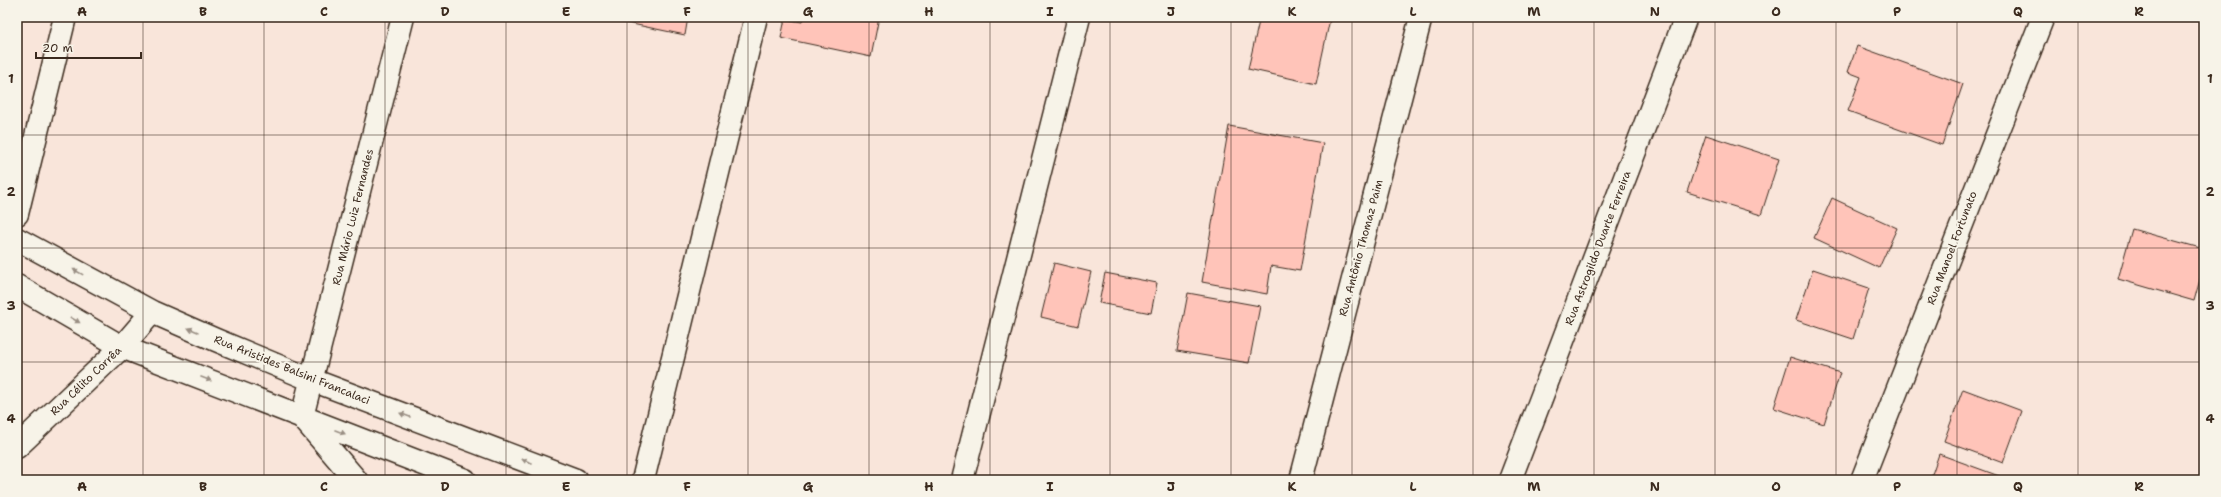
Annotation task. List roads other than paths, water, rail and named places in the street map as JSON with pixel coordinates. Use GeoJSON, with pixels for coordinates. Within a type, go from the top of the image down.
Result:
{"type":"FeatureCollection","features":[{"type":"Feature","properties":{"kind":"street"},"geometry":{"type":"LineString","coordinates":[[17,214],[65,17]]}},
{"type":"Feature","properties":{"kind":"street","name":"Rua Mário Luiz Fernandes"},"geometry":{"type":"LineString","coordinates":[[302,417],[403,17]]}},
{"type":"Feature","properties":{"kind":"street"},"geometry":{"type":"LineString","coordinates":[[643,480],[756,17]]}},
{"type":"Feature","properties":{"kind":"street"},"geometry":{"type":"LineString","coordinates":[[962,480],[1079,17]]}},
{"type":"Feature","properties":{"kind":"street","name":"Rua Antônio Thomaz Paim"},"geometry":{"type":"LineString","coordinates":[[1301,480],[1421,17]]}},
{"type":"Feature","properties":{"kind":"street","name":"Rua Astrogildo Duarte Ferreira"},"geometry":{"type":"LineString","coordinates":[[1510,480],[1686,17]]}},
{"type":"Feature","properties":{"kind":"street","name":"Rua Manoel Fortunato"},"geometry":{"type":"LineString","coordinates":[[1862,480],[2043,17]]}},
{"type":"Feature","properties":{"kind":"street","name":"Rua Aristides Balsini Francalaci"},"geometry":{"type":"LineString","coordinates":[[17,239],[152,312],[312,380],[576,480]]}},
{"type":"Feature","properties":{"kind":"street"},"geometry":{"type":"LineString","coordinates":[[17,286],[122,347],[465,480]]}},
{"type":"Feature","properties":{"kind":"street","name":"Rua Célito Corrêa"},"geometry":{"type":"LineString","coordinates":[[17,447],[122,347],[152,312]]}},
{"type":"Feature","properties":{"kind":"street"},"geometry":{"type":"LineString","coordinates":[[302,417],[356,480]]}}]}
